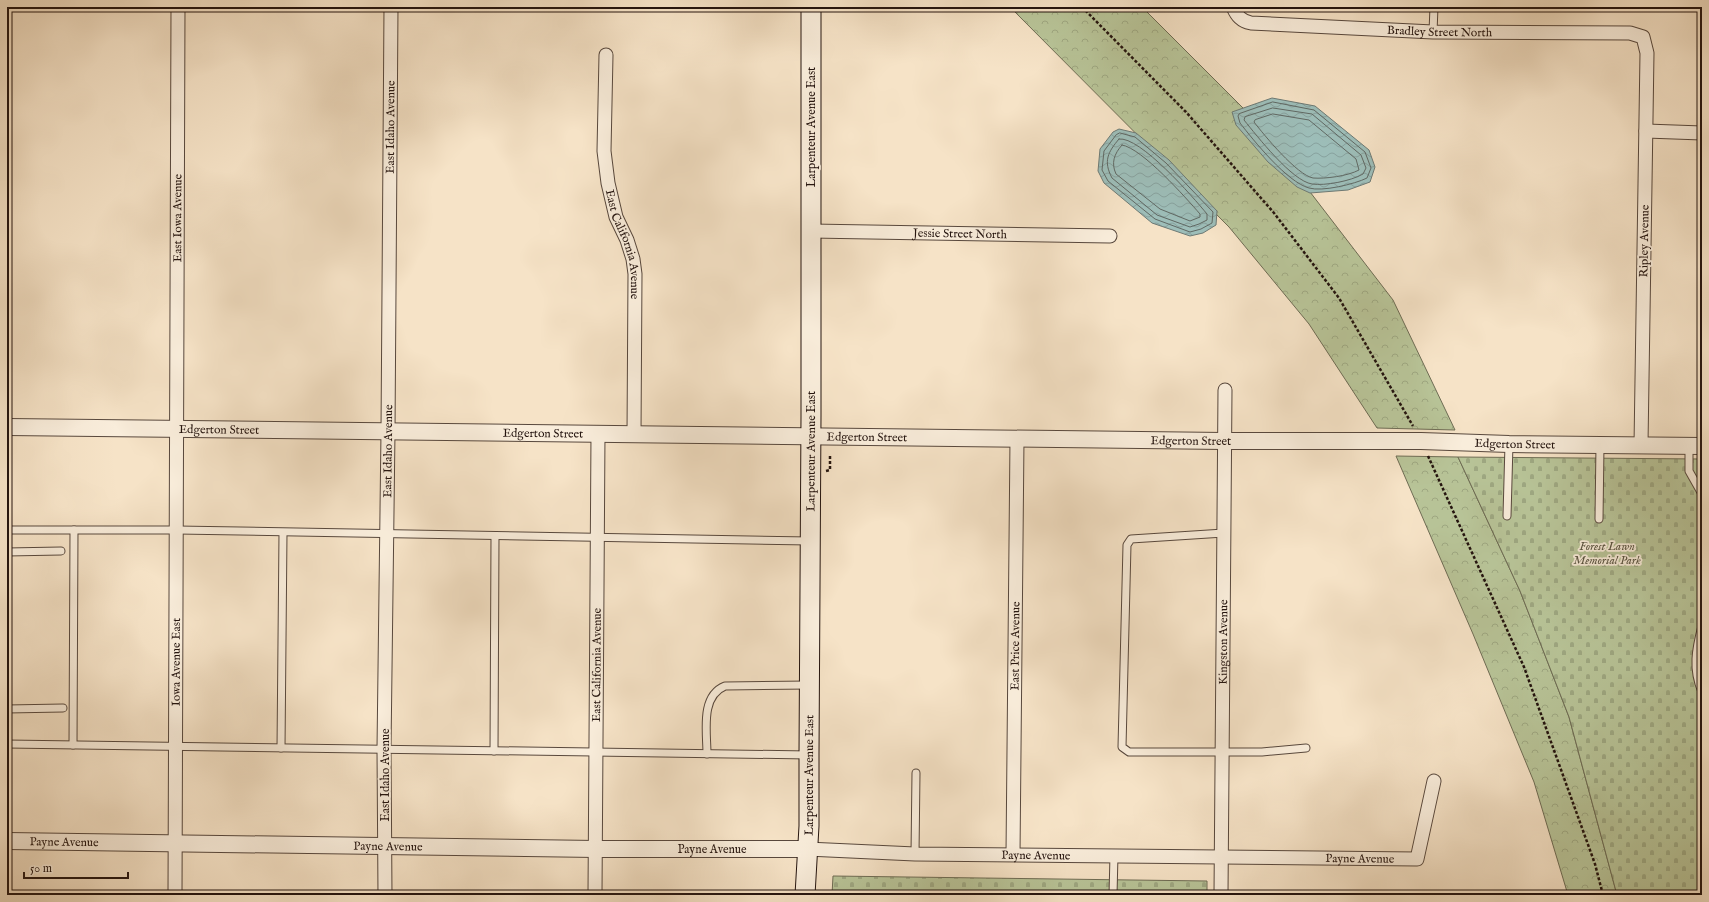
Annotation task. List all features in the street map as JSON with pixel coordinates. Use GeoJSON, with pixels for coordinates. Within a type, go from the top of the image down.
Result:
{"type":"FeatureCollection","features":[{"type":"Feature","properties":{"kind":"main road","name":"Larpenteur Avenue East"},"geometry":{"type":"LineString","coordinates":[[804,895],[807,849],[810,684],[811,7]]}},
{"type":"Feature","properties":{"kind":"street","name":"East Iowa Avenue"},"geometry":{"type":"LineString","coordinates":[[177,429],[178,7]]}},
{"type":"Feature","properties":{"kind":"street","name":"East Idaho Avenue"},"geometry":{"type":"LineString","coordinates":[[385,895],[384,749],[391,7]]}},
{"type":"Feature","properties":{"kind":"street","name":"Bradley Street North"},"geometry":{"type":"LineString","coordinates":[[1235,12],[1244,22],[1251,23],[1433,32],[1630,33],[1643,38]]}},
{"type":"Feature","properties":{"kind":"street","name":"Ripley Avenue"},"geometry":{"type":"LineString","coordinates":[[1641,445],[1647,53],[1643,38]]}},
{"type":"Feature","properties":{"kind":"street","name":"East California Avenue"},"geometry":{"type":"LineString","coordinates":[[606,55],[604,151],[608,183],[616,217],[627,240],[633,259],[634,434]]}},
{"type":"Feature","properties":{"kind":"street"},"geometry":{"type":"LineString","coordinates":[[1646,131],[1702,133]]}},
{"type":"Feature","properties":{"kind":"street","name":"Jessie Street North"},"geometry":{"type":"LineString","coordinates":[[811,231],[1110,236]]}},
{"type":"Feature","properties":{"kind":"street","name":"Kingston Avenue"},"geometry":{"type":"LineString","coordinates":[[1221,895],[1225,390]]}},
{"type":"Feature","properties":{"kind":"street","name":"Edgerton Street"},"geometry":{"type":"LineString","coordinates":[[7,427],[388,432],[811,435],[1017,439],[1421,441],[1509,444],[1696,446]]}},
{"type":"Feature","properties":{"kind":"street","name":"Iowa Avenue East"},"geometry":{"type":"LineString","coordinates":[[175,895],[177,429]]}},
{"type":"Feature","properties":{"kind":"street","name":"East California Avenue"},"geometry":{"type":"LineString","coordinates":[[596,895],[598,434]]}},
{"type":"Feature","properties":{"kind":"street","name":"East Price Avenue"},"geometry":{"type":"LineString","coordinates":[[1013,854],[1017,439]]}},
{"type":"Feature","properties":{"kind":"street","name":"Payne Avenue"},"geometry":{"type":"LineString","coordinates":[[7,841],[596,849],[807,849],[915,854],[1417,859],[1434,781]]}},
{"type":"Feature","properties":{"kind":"lane"},"geometry":{"type":"LineString","coordinates":[[1433,32],[1434,7]]}},
{"type":"Feature","properties":{"kind":"lane"},"geometry":{"type":"LineString","coordinates":[[1508,516],[1509,444]]}},
{"type":"Feature","properties":{"kind":"lane"},"geometry":{"type":"LineString","coordinates":[[1599,519],[1600,445]]}},
{"type":"Feature","properties":{"kind":"lane"},"geometry":{"type":"LineString","coordinates":[[1696,446],[1690,471],[1702,494]]}},
{"type":"Feature","properties":{"kind":"lane"},"geometry":{"type":"LineString","coordinates":[[7,530],[177,530],[387,535],[810,541]]}},
{"type":"Feature","properties":{"kind":"lane"},"geometry":{"type":"LineString","coordinates":[[73,745],[74,530]]}},
{"type":"Feature","properties":{"kind":"lane"},"geometry":{"type":"LineString","coordinates":[[1224,532],[1132,539],[1127,545],[1122,747],[1129,752],[1262,752],[1306,748]]}},
{"type":"Feature","properties":{"kind":"lane"},"geometry":{"type":"LineString","coordinates":[[281,748],[283,533]]}},
{"type":"Feature","properties":{"kind":"lane"},"geometry":{"type":"LineString","coordinates":[[494,751],[495,536]]}},
{"type":"Feature","properties":{"kind":"lane"},"geometry":{"type":"LineString","coordinates":[[7,552],[61,551]]}},
{"type":"Feature","properties":{"kind":"lane"},"geometry":{"type":"LineString","coordinates":[[1702,626],[1696,647],[1695,671],[1702,692]]}},
{"type":"Feature","properties":{"kind":"lane"},"geometry":{"type":"LineString","coordinates":[[707,754],[707,710],[710,699],[717,689],[725,686],[810,684]]}},
{"type":"Feature","properties":{"kind":"lane"},"geometry":{"type":"LineString","coordinates":[[7,709],[63,708]]}},
{"type":"Feature","properties":{"kind":"lane"},"geometry":{"type":"LineString","coordinates":[[7,744],[809,755]]}},
{"type":"Feature","properties":{"kind":"lane"},"geometry":{"type":"LineString","coordinates":[[915,854],[916,773]]}},
{"type":"Feature","properties":{"kind":"lane"},"geometry":{"type":"LineString","coordinates":[[1113,895],[1114,855]]}},
{"type":"Feature","properties":{"kind":"path"},"geometry":{"type":"LineString","coordinates":[[1082,7],[1186,112],[1274,213],[1339,298],[1414,428]]}},
{"type":"Feature","properties":{"kind":"path"},"geometry":{"type":"LineString","coordinates":[[1426,452],[1524,666],[1595,864],[1602,895]]}},
{"type":"Feature","properties":{"kind":"path"},"geometry":{"type":"LineString","coordinates":[[826,471],[830,470],[830,456]]}},
{"type":"Feature","properties":{"kind":"green space"},"geometry":{"type":"Polygon","coordinates":[[[1010,7],[1142,7],[1254,119],[1393,300],[1455,430],[1377,428],[1309,324],[1229,227],[1010,7]]]}},
{"type":"Feature","properties":{"kind":"green space"},"geometry":{"type":"Polygon","coordinates":[[[1396,456],[1458,457],[1520,591],[1569,717],[1617,895],[1568,895],[1534,782],[1473,634],[1396,456]]]}},
{"type":"Feature","properties":{"kind":"green space","name":"Forest Lawn Memorial Park"},"geometry":{"type":"Polygon","coordinates":[[[1458,457],[1702,459],[1702,895],[1617,895],[1569,717],[1520,591],[1458,457]]]}},
{"type":"Feature","properties":{"kind":"green space"},"geometry":{"type":"Polygon","coordinates":[[[833,876],[1207,881],[1207,895],[832,895],[833,876]]]}},
{"type":"Feature","properties":{"kind":"water"},"geometry":{"type":"Polygon","coordinates":[[[1272,98],[1315,106],[1369,150],[1375,167],[1370,182],[1348,190],[1310,193],[1297,187],[1268,162],[1236,125],[1232,112],[1272,98]]]}},
{"type":"Feature","properties":{"kind":"water"},"geometry":{"type":"Polygon","coordinates":[[[1119,129],[1136,133],[1169,160],[1217,211],[1216,225],[1203,233],[1190,236],[1152,223],[1104,183],[1098,171],[1100,149],[1113,132],[1119,129]]]}}]}
